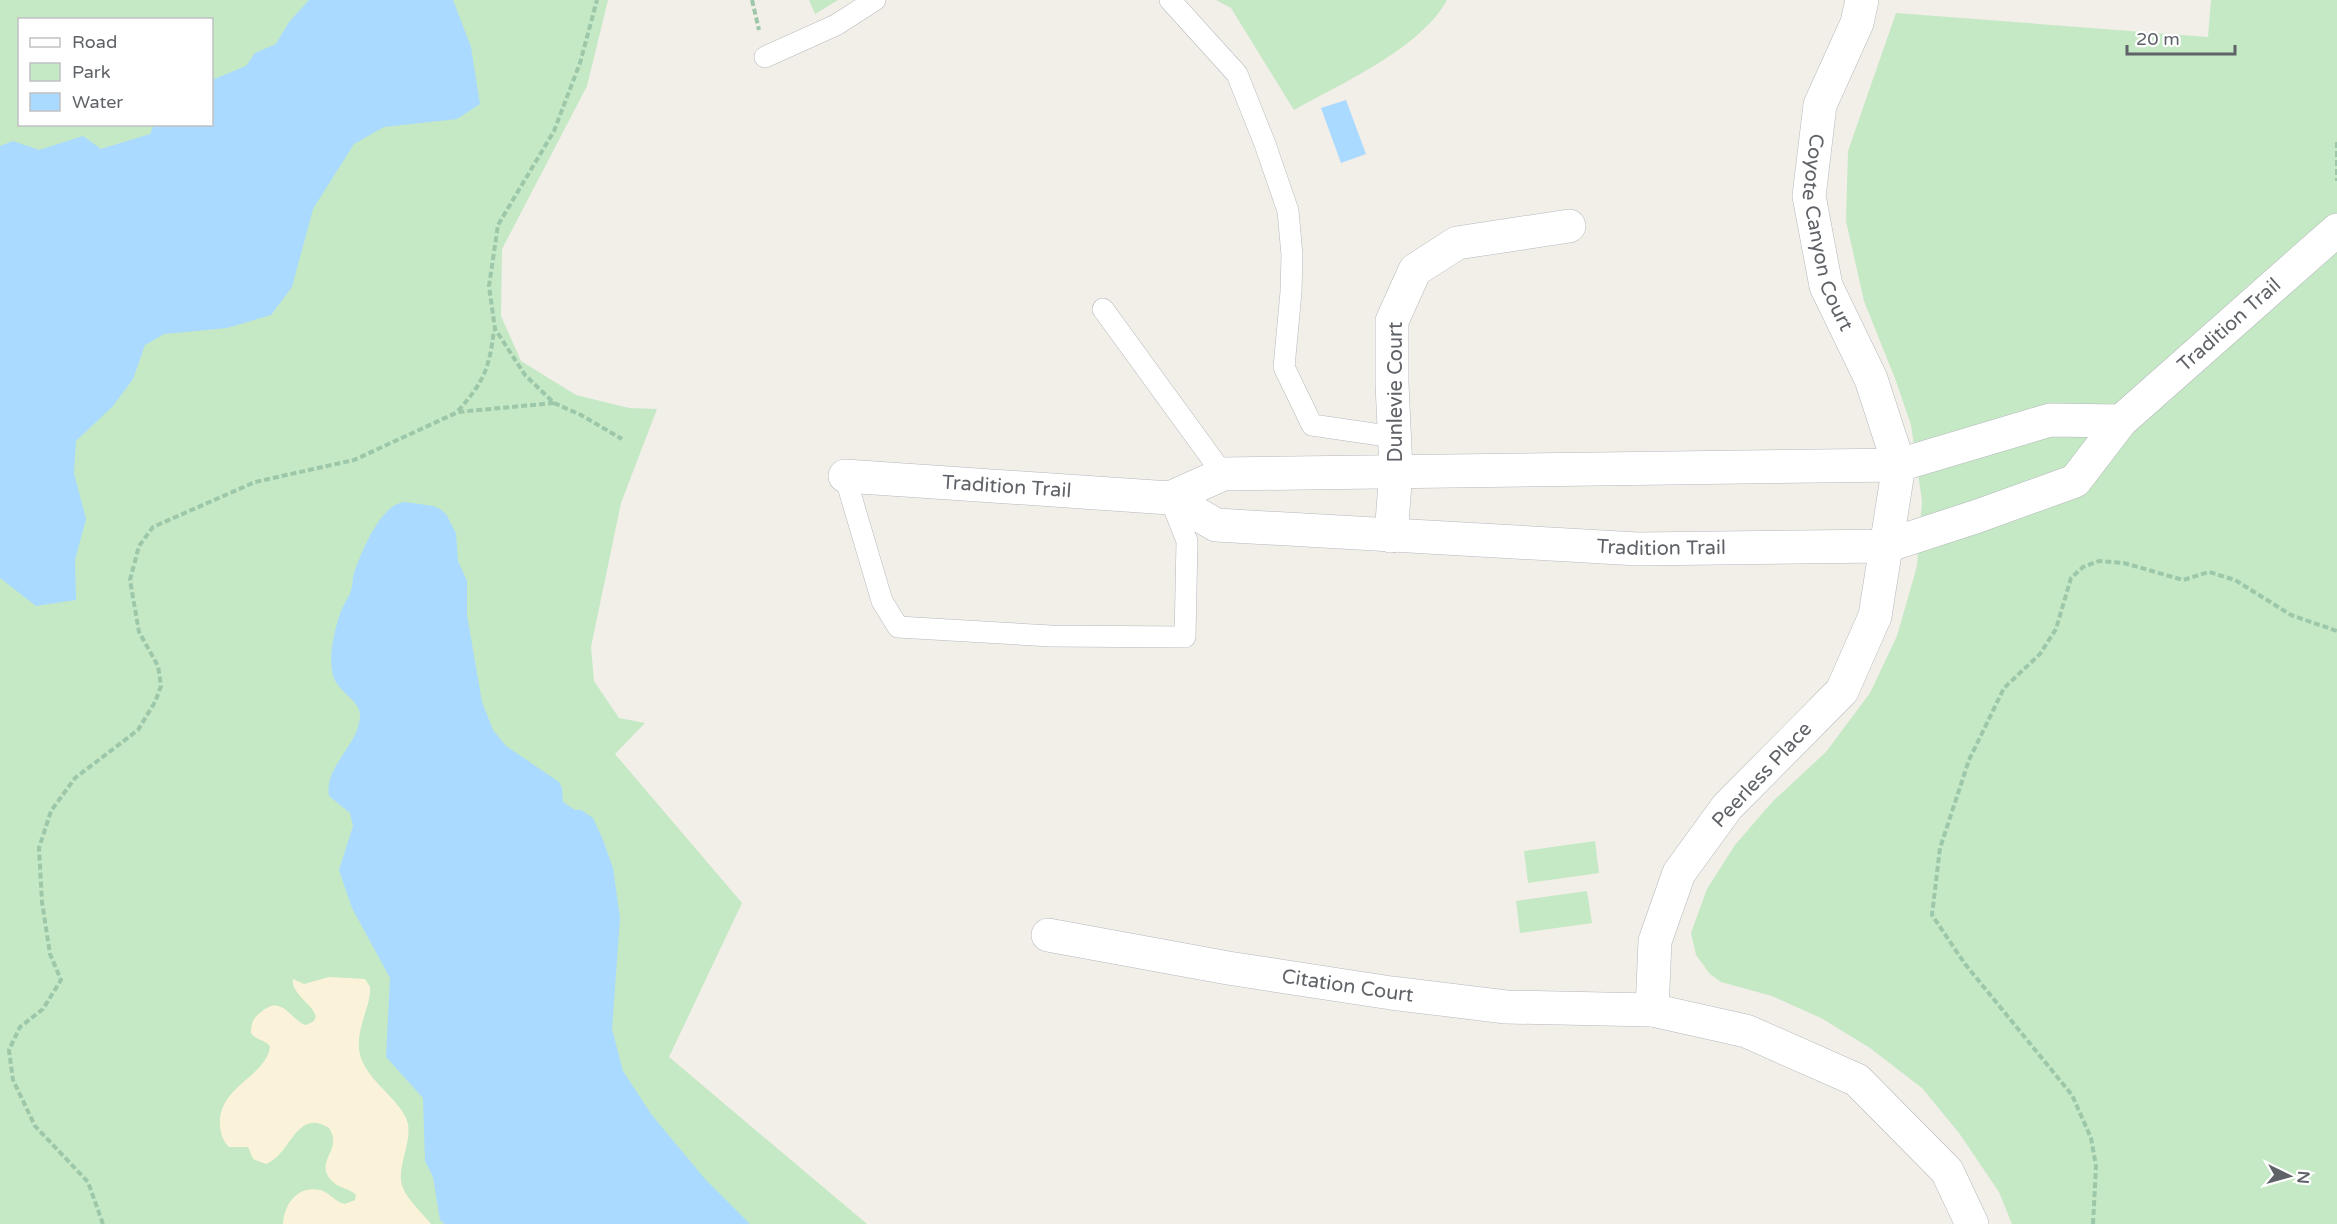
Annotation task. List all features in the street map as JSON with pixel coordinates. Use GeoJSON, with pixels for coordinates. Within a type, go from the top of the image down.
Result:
{"type":"FeatureCollection","features":[{"type":"Feature","properties":{"kind":"street","name":"Coyote Canyon Court"},"geometry":{"type":"LineString","coordinates":[[1862,0],[1857,23],[1820,105],[1809,196],[1826,286],[1871,379],[1899,465]]}},
{"type":"Feature","properties":{"kind":"street","name":"Dunlevie Court"},"geometry":{"type":"LineString","coordinates":[[1391,536],[1396,470],[1392,321],[1415,270],[1457,243],[1569,226]]}},
{"type":"Feature","properties":{"kind":"street","name":"Tradition Trail"},"geometry":{"type":"LineString","coordinates":[[845,476],[1170,498],[1216,525],[1638,549],[1886,546],[2075,481],[2121,422],[2337,230]]}},
{"type":"Feature","properties":{"kind":"street","name":"Tradition Trail"},"geometry":{"type":"LineString","coordinates":[[1170,498],[1223,474],[1899,465],[2050,420],[2121,422]]}},
{"type":"Feature","properties":{"kind":"street","name":"Peerless Place"},"geometry":{"type":"LineString","coordinates":[[1652,1010],[1655,940],[1679,873],[1727,807],[1842,691],[1875,616],[1899,465]]}},
{"type":"Feature","properties":{"kind":"street","name":"Citation Court"},"geometry":{"type":"LineString","coordinates":[[1048,935],[1227,968],[1403,995],[1506,1007],[1652,1010]]}},
{"type":"Feature","properties":{"kind":"street"},"geometry":{"type":"LineString","coordinates":[[1652,1010],[1746,1031],[1857,1080],[1947,1171],[1972,1224]]}},
{"type":"Feature","properties":{"kind":"lane"},"geometry":{"type":"LineString","coordinates":[[765,57],[836,25],[875,0]]}},
{"type":"Feature","properties":{"kind":"lane"},"geometry":{"type":"LineString","coordinates":[[1170,0],[1237,74],[1265,144],[1288,211],[1292,255],[1284,367],[1312,425],[1394,436]]}},
{"type":"Feature","properties":{"kind":"lane"},"geometry":{"type":"LineString","coordinates":[[1103,309],[1223,474]]}},
{"type":"Feature","properties":{"kind":"lane"},"geometry":{"type":"LineString","coordinates":[[845,476],[882,601],[898,627],[1051,636],[1185,637],[1187,541],[1170,498]]}},
{"type":"Feature","properties":{"kind":"path"},"geometry":{"type":"LineString","coordinates":[[458,412],[479,386],[491,358],[495,329],[489,286],[498,225],[554,132],[580,63],[597,0]]}},
{"type":"Feature","properties":{"kind":"path"},"geometry":{"type":"LineString","coordinates":[[2337,142],[2337,181]]}},
{"type":"Feature","properties":{"kind":"path"},"geometry":{"type":"LineString","coordinates":[[495,329],[525,375],[554,403],[581,415],[622,439]]}},
{"type":"Feature","properties":{"kind":"path"},"geometry":{"type":"LineString","coordinates":[[103,1224],[88,1182],[35,1126],[13,1080],[9,1050],[20,1027],[43,1009],[60,980],[50,954],[42,902],[39,848],[51,811],[75,778],[138,730],[155,702],[161,686],[158,666],[139,632],[130,580],[139,546],[153,527],[255,482],[354,460],[458,412],[554,403]]}},
{"type":"Feature","properties":{"kind":"path"},"geometry":{"type":"LineString","coordinates":[[2093,1224],[2096,1166],[2091,1138],[2072,1095],[1965,964],[1932,915],[1940,848],[1969,760],[2004,688],[2040,654],[2056,629],[2071,578],[2083,567],[2099,561],[2124,563],[2183,580],[2209,572],[2235,580],[2291,615],[2337,631]]}},
{"type":"Feature","properties":{"kind":"green space"},"geometry":{"type":"Polygon","coordinates":[[[0,0],[608,0],[587,86],[502,249],[501,316],[521,361],[576,395],[629,408],[657,409],[621,503],[591,647],[594,681],[619,718],[645,723],[615,754],[742,903],[669,1057],[867,1224],[0,1224],[0,0]]]}},
{"type":"Feature","properties":{"kind":"green space"},"geometry":{"type":"Polygon","coordinates":[[[809,0],[838,0],[815,14],[809,0]]]}},
{"type":"Feature","properties":{"kind":"green space"},"geometry":{"type":"Polygon","coordinates":[[[1216,0],[1447,0],[1435,18],[1399,49],[1294,110],[1231,8],[1216,0]]]}},
{"type":"Feature","properties":{"kind":"green space"},"geometry":{"type":"Polygon","coordinates":[[[2211,0],[2337,0],[2337,1224],[2012,1224],[1999,1192],[1959,1133],[1922,1088],[1870,1048],[1821,1018],[1772,996],[1721,982],[1710,974],[1696,955],[1691,933],[1707,889],[1735,845],[1773,801],[1826,752],[1870,693],[1897,636],[1917,566],[1922,501],[1911,425],[1864,301],[1846,221],[1848,151],[1896,13],[2208,37],[2211,0]]]}},
{"type":"Feature","properties":{"kind":"green space"},"geometry":{"type":"Polygon","coordinates":[[[1595,841],[1599,873],[1528,883],[1524,851],[1595,841]]]}},
{"type":"Feature","properties":{"kind":"green space"},"geometry":{"type":"Polygon","coordinates":[[[1587,891],[1592,923],[1520,933],[1516,901],[1587,891]]]}},
{"type":"Feature","properties":{"kind":"sand"},"geometry":{"type":"Polygon","coordinates":[[[329,977],[365,979],[370,987],[359,1040],[361,1059],[405,1116],[408,1133],[401,1180],[408,1197],[431,1224],[283,1224],[286,1210],[293,1198],[305,1191],[320,1190],[345,1204],[355,1200],[356,1195],[335,1184],[327,1174],[327,1161],[333,1143],[333,1136],[329,1128],[318,1123],[301,1128],[282,1152],[266,1164],[253,1159],[248,1147],[229,1147],[223,1138],[220,1126],[221,1112],[226,1101],[260,1066],[267,1057],[270,1046],[251,1033],[254,1019],[268,1007],[274,1005],[285,1009],[305,1025],[313,1021],[316,1017],[314,1012],[298,993],[293,979],[304,984],[329,977]]]}},
{"type":"Feature","properties":{"kind":"water"},"geometry":{"type":"Polygon","coordinates":[[[309,0],[453,0],[471,47],[480,104],[457,119],[384,127],[354,144],[313,209],[292,287],[271,315],[227,328],[164,334],[145,345],[133,379],[113,406],[76,441],[74,473],[86,519],[75,560],[76,600],[36,606],[0,578],[0,146],[13,141],[39,150],[83,136],[101,149],[150,134],[154,126],[213,126],[213,80],[246,66],[255,53],[276,44],[289,22],[309,0]]]}},
{"type":"Feature","properties":{"kind":"water"},"geometry":{"type":"Polygon","coordinates":[[[1346,100],[1366,154],[1341,163],[1321,108],[1346,100]]]}},
{"type":"Feature","properties":{"kind":"water"},"geometry":{"type":"Polygon","coordinates":[[[405,502],[440,509],[446,514],[456,533],[458,561],[467,581],[467,615],[482,702],[493,730],[506,746],[559,782],[563,802],[593,818],[603,840],[613,868],[620,918],[612,1029],[623,1071],[651,1114],[705,1179],[750,1224],[445,1224],[440,1220],[433,1177],[425,1161],[423,1098],[386,1057],[390,978],[352,908],[339,870],[353,826],[350,813],[329,796],[331,776],[358,728],[360,718],[357,705],[334,678],[331,655],[333,640],[341,611],[351,591],[357,564],[373,530],[388,511],[405,502]]]}}]}
